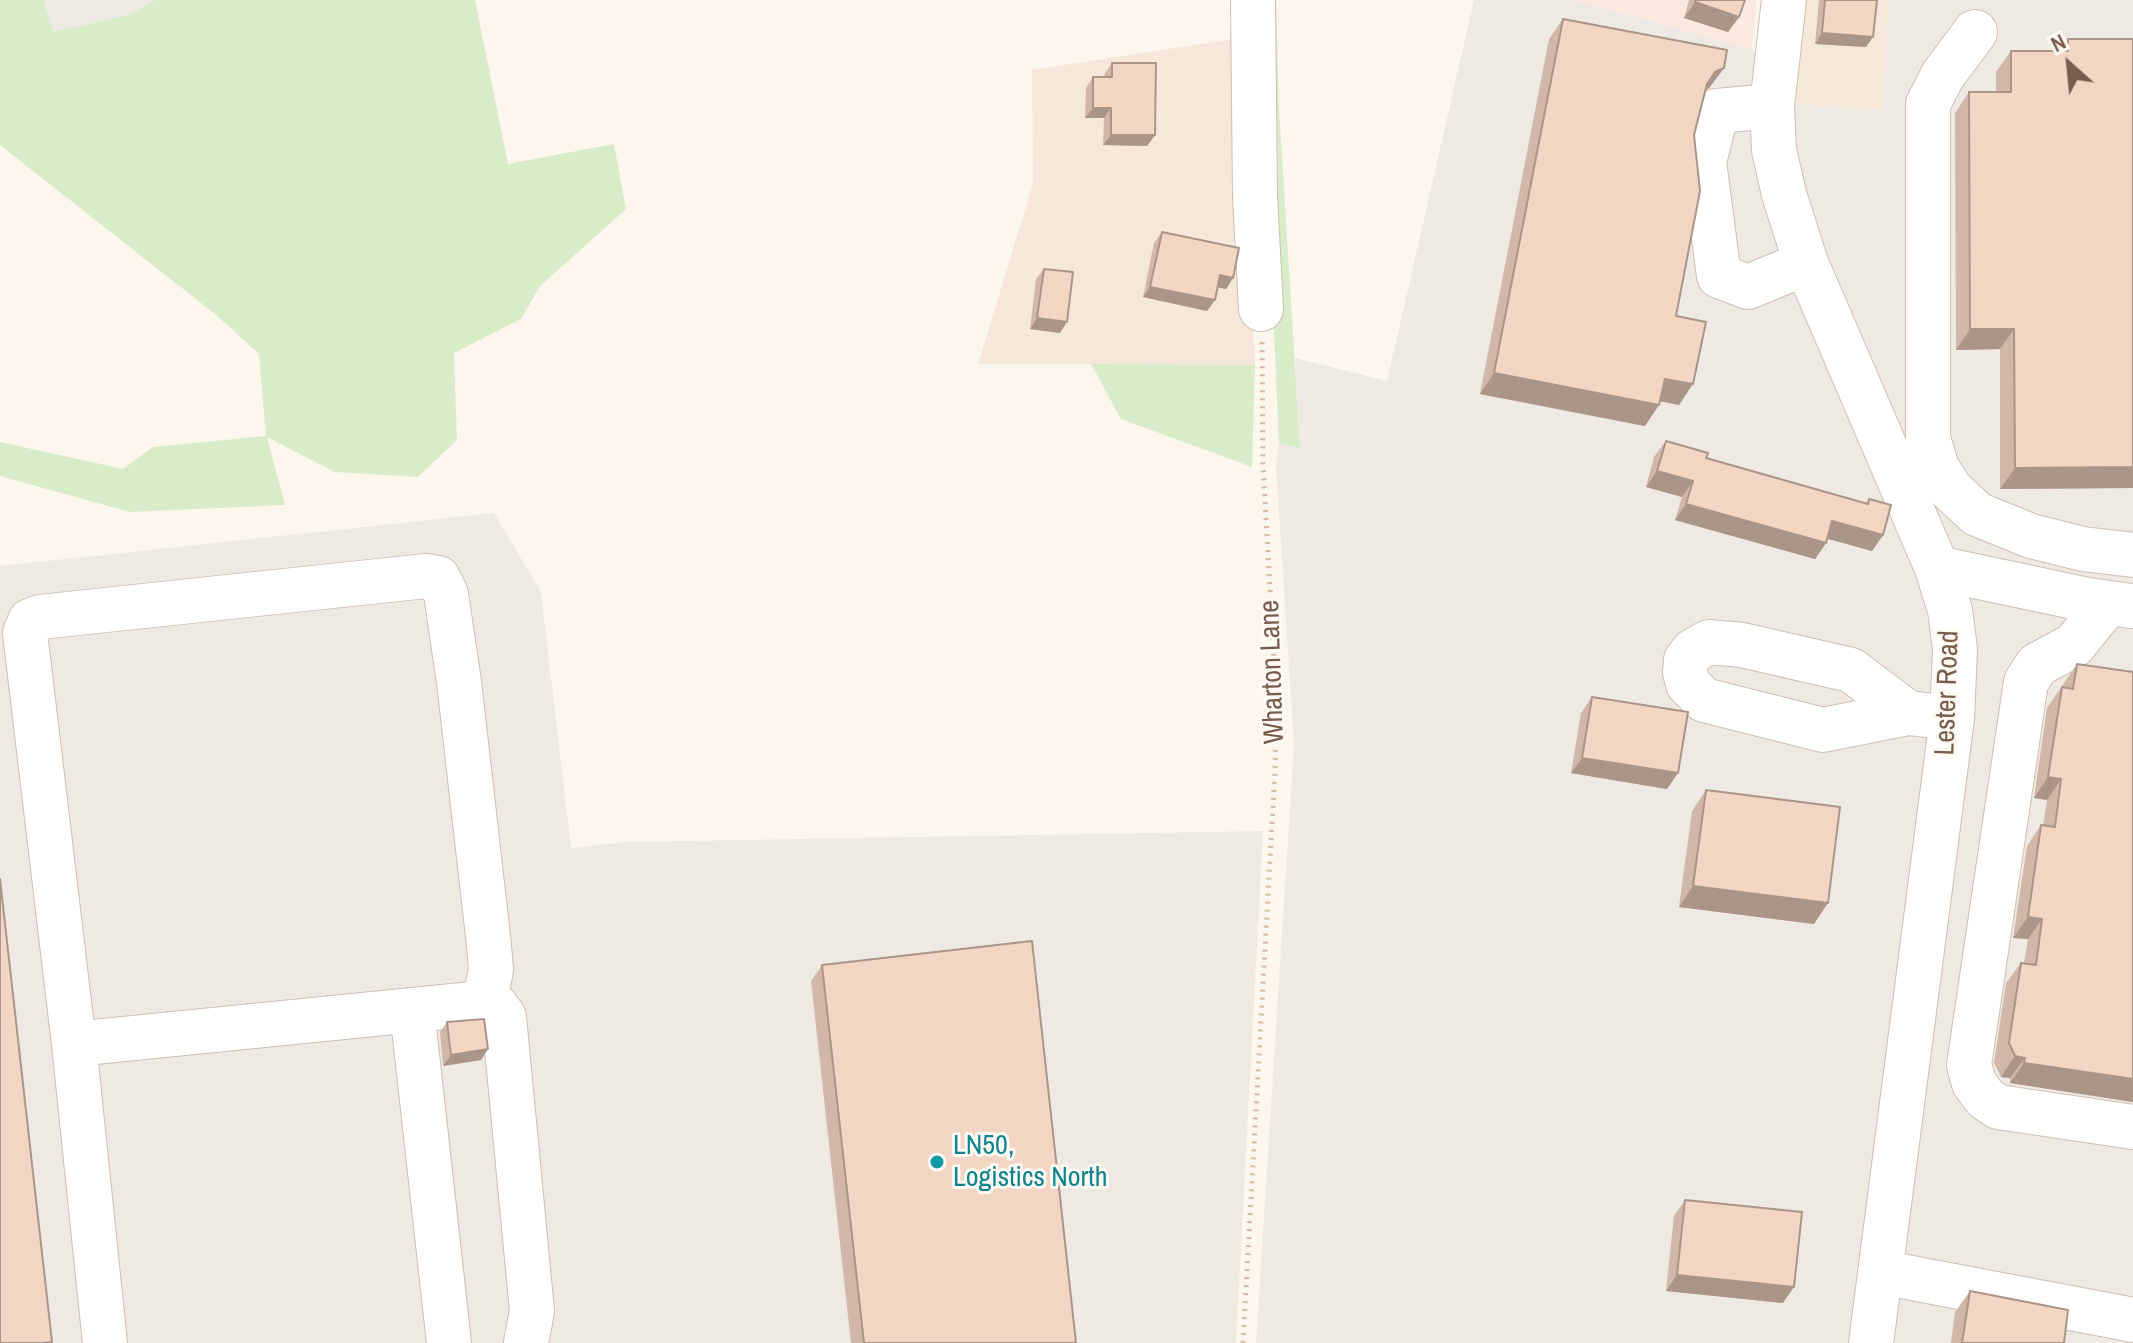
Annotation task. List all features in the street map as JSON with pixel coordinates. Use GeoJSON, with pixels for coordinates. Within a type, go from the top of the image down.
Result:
{"type":"FeatureCollection","features":[{"type":"Feature","properties":{"kind":"street"},"geometry":{"type":"LineString","coordinates":[[1253,0],[1255,196],[1261,309]]}},
{"type":"Feature","properties":{"kind":"street","name":"Lester Road"},"geometry":{"type":"LineString","coordinates":[[1784,0],[1772,106],[1774,150],[1784,194],[1806,263],[1937,568],[1950,610],[1955,649],[1952,718],[1871,1343]]}},
{"type":"Feature","properties":{"kind":"street"},"geometry":{"type":"LineString","coordinates":[[1975,32],[1943,75],[1928,104],[1928,438],[1937,468],[1951,490],[1977,514],[2031,536],[2083,549],[2133,555]]}},
{"type":"Feature","properties":{"kind":"street"},"geometry":{"type":"LineString","coordinates":[[1772,106],[1717,111],[1704,162],[1719,276],[1748,287],[1806,263]]}},
{"type":"Feature","properties":{"kind":"street"},"geometry":{"type":"LineString","coordinates":[[1937,568],[2120,604]]}},
{"type":"Feature","properties":{"kind":"street"},"geometry":{"type":"LineString","coordinates":[[15,612],[40,617],[426,576],[438,578],[446,594],[459,682],[487,930],[491,970],[484,1004]]}},
{"type":"Feature","properties":{"kind":"street"},"geometry":{"type":"LineString","coordinates":[[2120,604],[2074,645],[2037,665],[2026,682],[1969,1065],[1974,1083],[1985,1098],[1998,1107],[2133,1127]]}},
{"type":"Feature","properties":{"kind":"street"},"geometry":{"type":"LineString","coordinates":[[15,612],[25,633],[74,1044],[105,1343]]}},
{"type":"Feature","properties":{"kind":"street"},"geometry":{"type":"LineString","coordinates":[[1908,713],[1952,718]]}},
{"type":"Feature","properties":{"kind":"street"},"geometry":{"type":"LineString","coordinates":[[74,1044],[412,1010],[484,1004],[496,1006],[504,1017],[529,1327]]}},
{"type":"Feature","properties":{"kind":"street"},"geometry":{"type":"LineString","coordinates":[[412,1010],[449,1343]]}},
{"type":"Feature","properties":{"kind":"street"},"geometry":{"type":"LineString","coordinates":[[1880,1272],[2122,1318]]}},
{"type":"Feature","properties":{"kind":"path","name":"Wharton Lane"},"geometry":{"type":"LineString","coordinates":[[1243,1343],[1275,770],[1276,694],[1263,466],[1261,309]]}},
{"type":"Feature","properties":{"kind":"shaded area"},"geometry":{"type":"Polygon","coordinates":[[[44,0],[155,0],[128,15],[53,32],[44,0]]]}},
{"type":"Feature","properties":{"kind":"shaded area"},"geometry":{"type":"Polygon","coordinates":[[[1474,0],[1576,0],[1752,49],[1795,104],[1883,111],[1889,0],[2133,0],[2133,1343],[1256,1343],[1294,744],[1276,466],[1279,443],[1300,448],[1295,358],[1387,381],[1474,0]]]}},
{"type":"Feature","properties":{"kind":"shaded area"},"geometry":{"type":"Polygon","coordinates":[[[1576,0],[1756,0],[1752,49],[1576,0]]]}},
{"type":"Feature","properties":{"kind":"shaded area"},"geometry":{"type":"Polygon","coordinates":[[[1805,0],[1889,0],[1883,111],[1795,104],[1805,0]]]}},
{"type":"Feature","properties":{"kind":"shaded area"},"geometry":{"type":"Polygon","coordinates":[[[1239,38],[1255,365],[978,364],[1033,184],[1032,70],[1239,38]]]}},
{"type":"Feature","properties":{"kind":"shaded area"},"geometry":{"type":"Polygon","coordinates":[[[494,513],[541,592],[571,848],[625,842],[1263,831],[1236,1343],[0,1343],[0,566],[494,513]]]}},
{"type":"Feature","properties":{"kind":"green space"},"geometry":{"type":"Polygon","coordinates":[[[0,0],[44,0],[53,32],[128,15],[155,0],[475,0],[508,164],[614,144],[626,209],[540,286],[521,319],[454,353],[457,440],[418,477],[335,472],[267,437],[285,505],[130,512],[0,476],[0,442],[123,469],[153,447],[266,436],[259,354],[215,314],[0,145],[0,0]]]}},
{"type":"Feature","properties":{"kind":"green space"},"geometry":{"type":"Polygon","coordinates":[[[1268,0],[1276,0],[1279,109],[1300,448],[1279,443],[1266,151],[1268,0]]]}},
{"type":"Feature","properties":{"kind":"green space"},"geometry":{"type":"Polygon","coordinates":[[[1091,364],[1255,365],[1252,467],[1121,419],[1091,364]]]}},
{"type":"Feature","properties":{"kind":"building"},"geometry":{"type":"Polygon","coordinates":[[[1695,0],[1745,0],[1739,17],[1695,0]]]}},
{"type":"Feature","properties":{"kind":"building"},"geometry":{"type":"Polygon","coordinates":[[[1825,0],[1877,0],[1873,37],[1822,33],[1825,0]]]}},
{"type":"Feature","properties":{"kind":"building"},"geometry":{"type":"Polygon","coordinates":[[[1563,19],[1727,50],[1724,68],[1715,72],[1707,84],[1694,135],[1700,191],[1676,316],[1706,322],[1693,384],[1665,379],[1659,405],[1494,373],[1563,19]]]}},
{"type":"Feature","properties":{"kind":"building"},"geometry":{"type":"Polygon","coordinates":[[[2068,39],[2133,39],[2133,467],[2015,468],[2014,329],[1970,329],[1969,92],[2011,92],[2011,51],[2068,51],[2068,39]]]}},
{"type":"Feature","properties":{"kind":"building"},"geometry":{"type":"Polygon","coordinates":[[[1112,63],[1156,63],[1155,135],[1111,135],[1111,108],[1093,108],[1093,77],[1112,77],[1112,63]]]}},
{"type":"Feature","properties":{"kind":"building"},"geometry":{"type":"Polygon","coordinates":[[[1162,232],[1239,248],[1233,278],[1220,275],[1215,300],[1150,287],[1162,232]]]}},
{"type":"Feature","properties":{"kind":"building"},"geometry":{"type":"Polygon","coordinates":[[[1044,269],[1073,272],[1067,322],[1037,318],[1044,269]]]}},
{"type":"Feature","properties":{"kind":"building"},"geometry":{"type":"Polygon","coordinates":[[[1666,441],[1708,453],[1706,458],[1868,504],[1869,499],[1891,505],[1883,535],[1832,521],[1826,543],[1686,504],[1693,481],[1657,471],[1666,441]]]}},
{"type":"Feature","properties":{"kind":"building"},"geometry":{"type":"Polygon","coordinates":[[[2077,664],[2133,672],[2133,1079],[2024,1063],[2025,1058],[2015,1056],[2009,1043],[2021,963],[2036,965],[2042,919],[2028,917],[2041,825],[2055,827],[2061,779],[2048,777],[2062,687],[2073,689],[2077,664]]]}},
{"type":"Feature","properties":{"kind":"building"},"geometry":{"type":"Polygon","coordinates":[[[1592,697],[1688,712],[1678,773],[1582,758],[1592,697]]]}},
{"type":"Feature","properties":{"kind":"building"},"geometry":{"type":"Polygon","coordinates":[[[1706,790],[1840,807],[1828,903],[1693,886],[1706,790]]]}},
{"type":"Feature","properties":{"kind":"building"},"geometry":{"type":"Polygon","coordinates":[[[0,879],[52,1342],[0,1343],[0,879]]]}},
{"type":"Feature","properties":{"kind":"building","name":"LN50, Logistics North"},"geometry":{"type":"Polygon","coordinates":[[[1032,941],[1076,1343],[864,1343],[822,965],[1032,941]]]}},
{"type":"Feature","properties":{"kind":"building"},"geometry":{"type":"Polygon","coordinates":[[[484,1019],[488,1049],[451,1055],[447,1022],[484,1019]]]}},
{"type":"Feature","properties":{"kind":"building"},"geometry":{"type":"Polygon","coordinates":[[[1685,1200],[1802,1212],[1794,1287],[1677,1275],[1685,1200]]]}},
{"type":"Feature","properties":{"kind":"building"},"geometry":{"type":"Polygon","coordinates":[[[1970,1291],[2068,1310],[2064,1343],[1962,1343],[1970,1291]]]}},
{"type":"Feature","properties":{"kind":"place","name":"LN50, Logistics North"},"geometry":{"type":"Point","coordinates":[937,1162]}}]}
